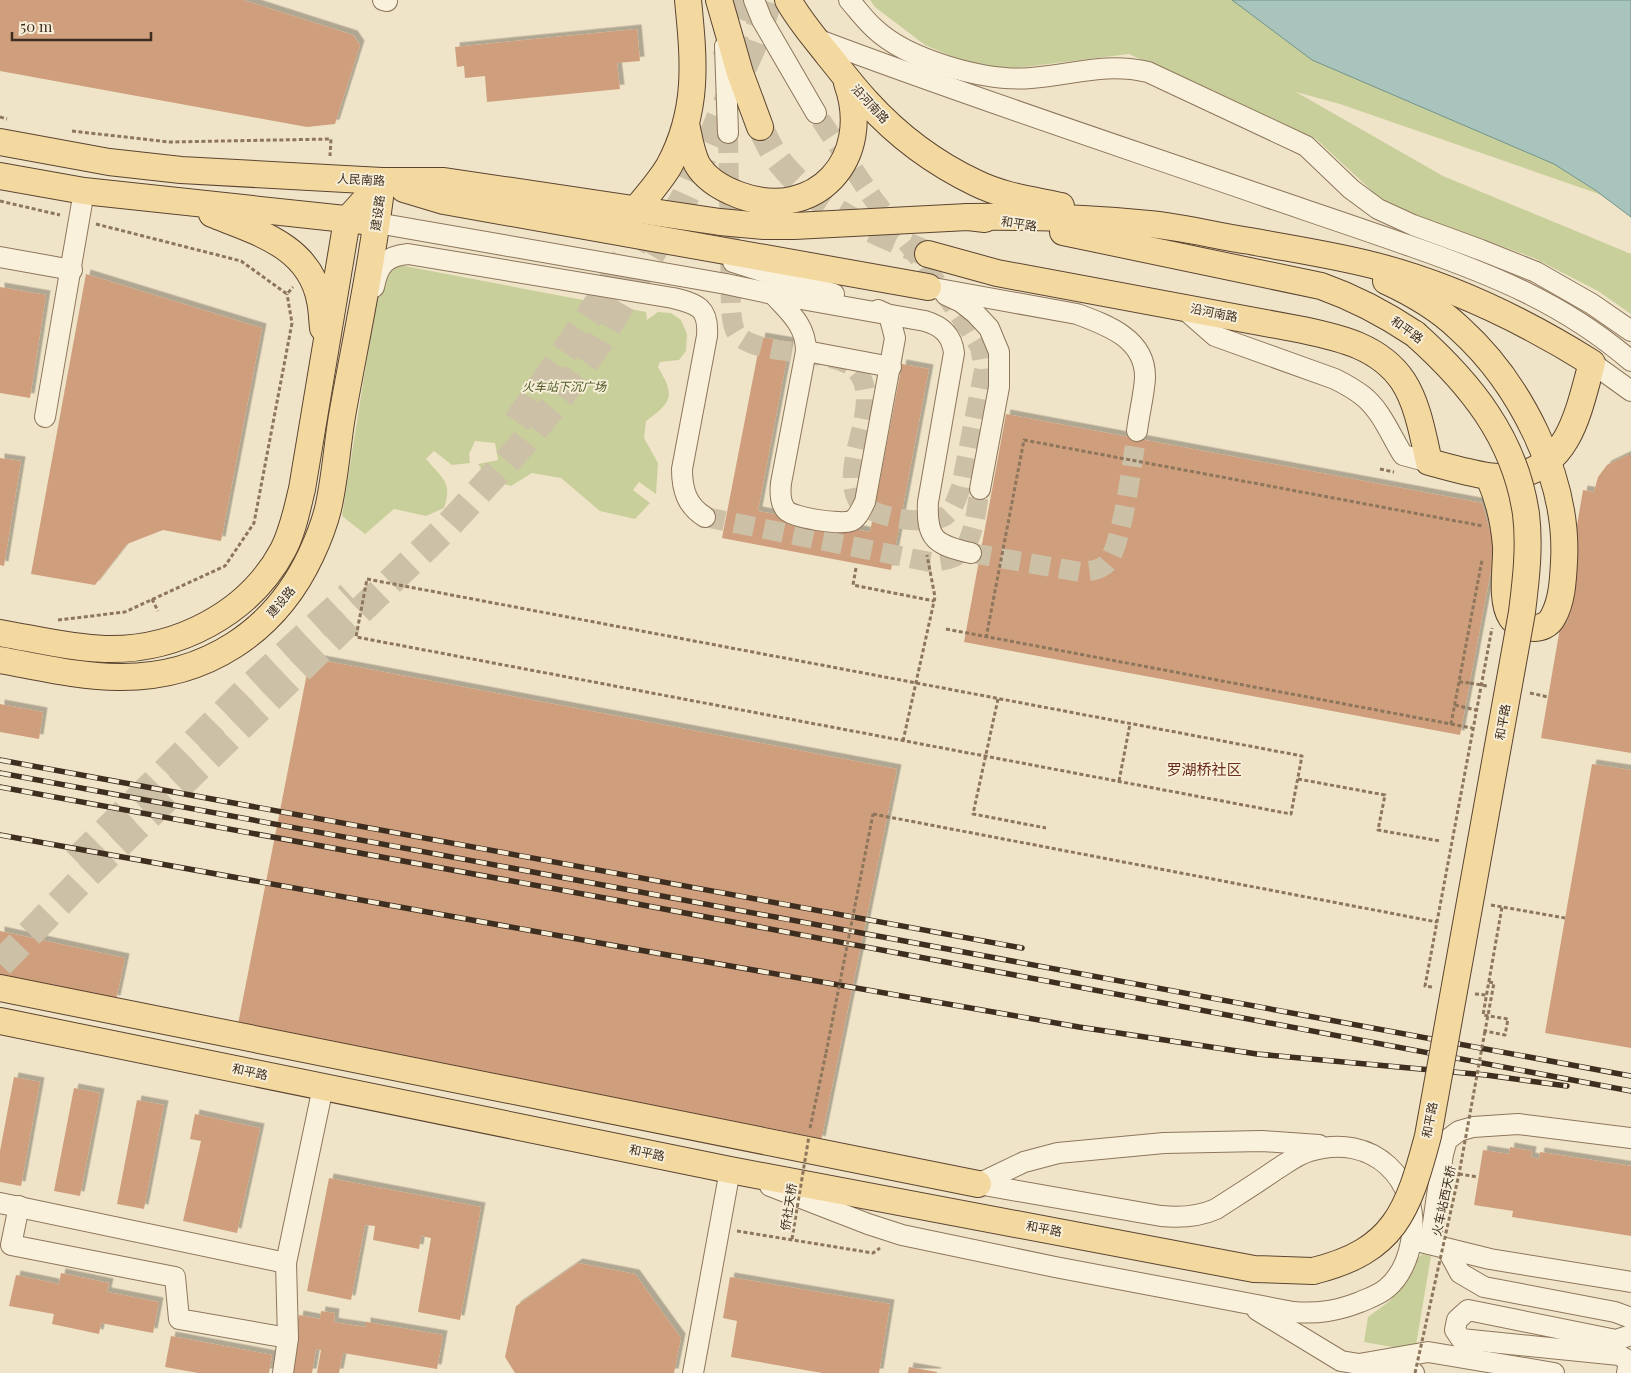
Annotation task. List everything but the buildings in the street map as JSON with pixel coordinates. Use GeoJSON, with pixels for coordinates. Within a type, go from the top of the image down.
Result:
{"type":"FeatureCollection","features":[{"type":"Feature","properties":{"kind":"main road"},"geometry":{"type":"LineString","coordinates":[[636,209],[657,184],[668,167],[686,124],[691,103],[693,76],[688,0]]}},
{"type":"Feature","properties":{"kind":"main road","name":"沿河南路"},"geometry":{"type":"LineString","coordinates":[[788,0],[813,37],[845,77],[892,127],[950,169],[978,184],[1005,193],[1151,224]]}},
{"type":"Feature","properties":{"kind":"main road"},"geometry":{"type":"LineString","coordinates":[[686,124],[697,163],[716,184],[746,197],[763,201],[783,201],[803,197],[817,190],[832,177],[843,164],[850,148],[855,118],[852,99],[845,77]]}},
{"type":"Feature","properties":{"kind":"main road","name":"人民南路"},"geometry":{"type":"LineString","coordinates":[[0,142],[109,162],[180,170],[382,182],[444,181],[720,222]]}},
{"type":"Feature","properties":{"kind":"main road"},"geometry":{"type":"LineString","coordinates":[[0,176],[84,191],[377,223]]}},
{"type":"Feature","properties":{"kind":"main road"},"geometry":{"type":"LineString","coordinates":[[382,182],[444,201],[928,287]]}},
{"type":"Feature","properties":{"kind":"main road","name":"建设路"},"geometry":{"type":"LineString","coordinates":[[347,220],[382,182]]}},
{"type":"Feature","properties":{"kind":"main road","name":"建设路"},"geometry":{"type":"LineString","coordinates":[[0,660],[91,675],[120,677],[158,675],[200,664],[220,654],[243,639],[274,613],[295,586],[305,568],[318,540],[328,509],[338,436],[377,223],[382,182]]}},
{"type":"Feature","properties":{"kind":"main road"},"geometry":{"type":"LineString","coordinates":[[181,202],[273,240],[292,252],[304,264],[320,299],[326,354]]}},
{"type":"Feature","properties":{"kind":"main road"},"geometry":{"type":"LineString","coordinates":[[968,217],[1055,218],[1151,224],[1309,252],[1375,266],[1426,281],[1491,307],[1560,343],[1592,363],[1571,430],[1562,448],[1547,463],[1529,472],[1507,477],[1489,476],[1429,462]]}},
{"type":"Feature","properties":{"kind":"main road","name":"和平路"},"geometry":{"type":"LineString","coordinates":[[0,1021],[730,1170],[1254,1269],[1313,1271],[1334,1266],[1355,1257],[1375,1245],[1391,1230],[1413,1189],[1428,1136],[1522,612],[1528,547],[1526,514],[1519,480],[1507,448],[1493,423],[1460,377],[1415,334],[1374,308],[1321,286],[1039,227],[968,217],[794,226],[764,226],[720,222]]}},
{"type":"Feature","properties":{"kind":"main road"},"geometry":{"type":"LineString","coordinates":[[0,633],[80,647],[106,649],[142,647],[173,640],[204,627],[237,606],[265,577],[283,550],[294,522],[302,488],[347,220]]}},
{"type":"Feature","properties":{"kind":"main road"},"geometry":{"type":"LineString","coordinates":[[1151,224],[1214,244],[1321,286]]}},
{"type":"Feature","properties":{"kind":"main road"},"geometry":{"type":"LineString","coordinates":[[1309,252],[1347,264],[1414,295],[1458,327],[1480,349],[1508,387],[1532,426],[1556,486],[1563,517],[1565,549],[1560,596],[1551,621],[1543,626],[1535,628],[1520,624],[1511,616],[1506,606],[1504,523],[1499,500],[1489,476]]}},
{"type":"Feature","properties":{"kind":"main road","name":"沿河南路"},"geometry":{"type":"LineString","coordinates":[[928,254],[997,273],[1330,336],[1356,344],[1374,352],[1388,364],[1403,382],[1419,421],[1429,462]]}},
{"type":"Feature","properties":{"kind":"main road"},"geometry":{"type":"LineString","coordinates":[[0,988],[978,1184]]}},
{"type":"Feature","properties":{"kind":"street"},"geometry":{"type":"LineString","coordinates":[[754,0],[762,20],[816,113]]}},
{"type":"Feature","properties":{"kind":"street"},"geometry":{"type":"LineString","coordinates":[[849,0],[875,30],[906,50],[976,75],[1005,79],[1031,78],[1107,67],[1128,67],[1148,72],[1306,146],[1351,189],[1378,209],[1413,225],[1536,272],[1592,304],[1631,331]]}},
{"type":"Feature","properties":{"kind":"street"},"geometry":{"type":"LineString","coordinates":[[725,4],[728,133]]}},
{"type":"Feature","properties":{"kind":"street"},"geometry":{"type":"LineString","coordinates":[[813,37],[904,72],[1390,239],[1489,275],[1539,298],[1573,317],[1631,361]]}},
{"type":"Feature","properties":{"kind":"street"},"geometry":{"type":"LineString","coordinates":[[45,417],[72,270],[84,191]]}},
{"type":"Feature","properties":{"kind":"street"},"geometry":{"type":"LineString","coordinates":[[377,223],[717,282],[936,324],[948,334],[953,343],[954,353],[928,502],[929,530],[938,542],[951,549],[971,553]]}},
{"type":"Feature","properties":{"kind":"street"},"geometry":{"type":"LineString","coordinates":[[672,242],[872,307],[889,315],[896,338],[891,367],[864,502],[860,513],[852,520],[834,522],[792,514],[785,510],[780,494],[781,483],[806,351],[806,339],[801,327],[773,294]]}},
{"type":"Feature","properties":{"kind":"street"},"geometry":{"type":"LineString","coordinates":[[328,509],[344,446],[375,278],[380,266],[387,259],[408,254],[673,298],[698,306],[705,313],[708,324],[707,336],[682,470],[682,479],[687,498],[697,512],[705,517]]}},
{"type":"Feature","properties":{"kind":"street"},"geometry":{"type":"LineString","coordinates":[[0,257],[72,270]]}},
{"type":"Feature","properties":{"kind":"street"},"geometry":{"type":"LineString","coordinates":[[928,287],[1077,314],[1120,331],[1132,343],[1142,359],[1145,377],[1137,431]]}},
{"type":"Feature","properties":{"kind":"street"},"geometry":{"type":"LineString","coordinates":[[928,287],[961,302],[975,313],[989,328],[999,352],[999,386],[980,489]]}},
{"type":"Feature","properties":{"kind":"street"},"geometry":{"type":"LineString","coordinates":[[1182,307],[1215,336],[1335,379],[1352,388],[1364,397],[1374,409],[1402,455],[1429,462]]}},
{"type":"Feature","properties":{"kind":"street"},"geometry":{"type":"LineString","coordinates":[[806,351],[891,367]]}},
{"type":"Feature","properties":{"kind":"street"},"geometry":{"type":"LineString","coordinates":[[1592,363],[1631,390]]}},
{"type":"Feature","properties":{"kind":"street"},"geometry":{"type":"LineString","coordinates":[[282,1373],[288,1338],[286,1262],[322,1087]]}},
{"type":"Feature","properties":{"kind":"street"},"geometry":{"type":"LineString","coordinates":[[1429,1244],[1443,1154],[1447,1140],[1459,1131],[1473,1127],[1518,1124],[1631,1138]]}},
{"type":"Feature","properties":{"kind":"street"},"geometry":{"type":"LineString","coordinates":[[978,1184],[1024,1162],[1058,1154],[1174,1143],[1262,1141],[1360,1150],[1376,1157],[1389,1167],[1400,1180],[1408,1195],[1412,1210],[1413,1226],[1460,1273],[1484,1287],[1615,1312],[1631,1318]]}},
{"type":"Feature","properties":{"kind":"street"},"geometry":{"type":"LineString","coordinates":[[978,1184],[1161,1216],[1192,1216],[1208,1213],[1216,1209],[1307,1151],[1326,1147],[1341,1147]]}},
{"type":"Feature","properties":{"kind":"street"},"geometry":{"type":"LineString","coordinates":[[693,1373],[730,1170],[868,1224],[902,1235],[1055,1267],[1293,1312],[1319,1313],[1340,1309],[1371,1298],[1387,1288],[1399,1274],[1407,1258],[1429,1244],[1490,1259],[1631,1282]]}},
{"type":"Feature","properties":{"kind":"street"},"geometry":{"type":"LineString","coordinates":[[286,1262],[10,1204],[11,1245],[175,1276],[178,1319],[288,1338]]}},
{"type":"Feature","properties":{"kind":"street"},"geometry":{"type":"LineString","coordinates":[[1247,1304],[1346,1366],[1414,1373]]}},
{"type":"Feature","properties":{"kind":"street"},"geometry":{"type":"LineString","coordinates":[[1627,1373],[1629,1361],[1619,1355],[1461,1339],[1455,1330],[1457,1320],[1468,1310],[1616,1340],[1631,1335]]}},
{"type":"Feature","properties":{"kind":"street"},"geometry":{"type":"LineString","coordinates":[[1346,1366],[1428,1352],[1554,1373]]}},
{"type":"Feature","properties":{"kind":"path"},"geometry":{"type":"LineString","coordinates":[[0,201],[241,261],[287,294],[292,323],[254,523],[226,566],[124,612],[53,621]]}},
{"type":"Feature","properties":{"kind":"path"},"geometry":{"type":"LineString","coordinates":[[287,294],[308,271]]}},
{"type":"Feature","properties":{"kind":"path"},"geometry":{"type":"LineString","coordinates":[[986,638],[1024,440],[1488,527]]}},
{"type":"Feature","properties":{"kind":"path"},"geometry":{"type":"LineString","coordinates":[[1380,469],[1399,473]]}},
{"type":"Feature","properties":{"kind":"path"},"geometry":{"type":"LineString","coordinates":[[1451,724],[1483,556]]}},
{"type":"Feature","properties":{"kind":"path"},"geometry":{"type":"LineString","coordinates":[[856,568],[853,585],[935,599],[904,740]]}},
{"type":"Feature","properties":{"kind":"path"},"geometry":{"type":"LineString","coordinates":[[367,579],[998,699],[1302,756],[1291,814],[356,637],[367,579]]}},
{"type":"Feature","properties":{"kind":"path"},"geometry":{"type":"LineString","coordinates":[[152,599],[158,611]]}},
{"type":"Feature","properties":{"kind":"path"},"geometry":{"type":"LineString","coordinates":[[1425,986],[1492,626]]}},
{"type":"Feature","properties":{"kind":"path"},"geometry":{"type":"LineString","coordinates":[[946,629],[1472,728]]}},
{"type":"Feature","properties":{"kind":"path"},"geometry":{"type":"LineString","coordinates":[[1459,682],[1470,683]]}},
{"type":"Feature","properties":{"kind":"path"},"geometry":{"type":"LineString","coordinates":[[998,699],[974,814],[1046,828]]}},
{"type":"Feature","properties":{"kind":"path"},"geometry":{"type":"LineString","coordinates":[[1455,705],[1476,710]]}},
{"type":"Feature","properties":{"kind":"path"},"geometry":{"type":"LineString","coordinates":[[1119,782],[1130,724]]}},
{"type":"Feature","properties":{"kind":"path"},"geometry":{"type":"LineString","coordinates":[[1298,779],[1385,795],[1378,830],[1440,842]]}},
{"type":"Feature","properties":{"kind":"path","name":"侨社天桥"},"geometry":{"type":"LineString","coordinates":[[750,1233],[792,1239],[809,1136],[873,814],[1437,922]]}},
{"type":"Feature","properties":{"kind":"path"},"geometry":{"type":"LineString","coordinates":[[1470,902],[1565,918]]}},
{"type":"Feature","properties":{"kind":"path"},"geometry":{"type":"LineString","coordinates":[[1484,1031],[1505,1035],[1508,1018],[1483,1014],[1502,907]]}},
{"type":"Feature","properties":{"kind":"path","name":"火车站西天桥"},"geometry":{"type":"LineString","coordinates":[[1414,1373],[1459,1174],[1494,983],[1489,982]]}},
{"type":"Feature","properties":{"kind":"path"},"geometry":{"type":"LineString","coordinates":[[1459,1174],[1478,1177]]}},
{"type":"Feature","properties":{"kind":"path"},"geometry":{"type":"LineString","coordinates":[[792,1239],[872,1253]]}},
{"type":"Feature","properties":{"kind":"green space"},"geometry":{"type":"Polygon","coordinates":[[[870,0],[1232,0],[1312,60],[1554,164],[1602,195],[1340,104],[1296,92],[1443,176],[1631,254],[1631,314],[1598,291],[1534,258],[1387,205],[1316,139],[1129,54],[1015,68],[975,66],[925,45],[875,7],[870,0]]]}},
{"type":"Feature","properties":{"kind":"green space","name":"火车站下沉广场"},"geometry":{"type":"Polygon","coordinates":[[[394,264],[646,312],[647,320],[658,312],[671,313],[681,320],[687,334],[686,351],[679,360],[660,362],[658,367],[667,385],[668,397],[662,408],[646,421],[644,438],[658,463],[656,494],[639,482],[633,490],[650,503],[635,519],[600,511],[561,478],[532,473],[511,486],[488,479],[478,464],[498,460],[495,443],[475,441],[469,454],[470,463],[452,465],[434,451],[426,459],[441,476],[446,486],[447,492],[444,508],[426,516],[394,509],[365,534],[342,516],[379,282],[394,264]]]}},
{"type":"Feature","properties":{"kind":"green space"},"geometry":{"type":"Polygon","coordinates":[[[1422,1254],[1431,1256],[1415,1351],[1364,1342],[1368,1317],[1391,1300],[1403,1273],[1422,1254]]]}},
{"type":"Feature","properties":{"kind":"water"},"geometry":{"type":"Polygon","coordinates":[[[1232,0],[1631,0],[1631,217],[1595,190],[1554,164],[1312,60],[1232,0]]]}},
{"type":"Feature","properties":{"kind":"tunnel"},"geometry":{"type":"LineString","coordinates":[[726,59],[748,0]]}},
{"type":"Feature","properties":{"kind":"tunnel"},"geometry":{"type":"LineString","coordinates":[[0,964],[80,882],[446,528],[520,447],[557,401],[597,345],[685,197],[752,47],[769,0]]}},
{"type":"Feature","properties":{"kind":"tunnel"},"geometry":{"type":"LineString","coordinates":[[728,133],[731,309],[735,331],[740,337],[765,348],[832,358],[846,363],[856,370],[864,383],[866,398],[853,468],[853,484],[857,499],[862,505],[872,511],[884,515],[912,520],[926,521],[937,519],[945,516],[951,510],[961,487],[984,370],[980,347],[923,263],[874,200],[816,113]]}},
{"type":"Feature","properties":{"kind":"tunnel"},"geometry":{"type":"LineString","coordinates":[[760,127],[770,148],[780,162],[799,183],[832,209],[869,229],[928,254]]}},
{"type":"Feature","properties":{"kind":"tunnel"},"geometry":{"type":"LineString","coordinates":[[517,422],[605,293],[651,215]]}},
{"type":"Feature","properties":{"kind":"tunnel"},"geometry":{"type":"LineString","coordinates":[[971,553],[1080,572],[1096,570],[1105,565],[1111,557],[1122,523],[1137,431]]}},
{"type":"Feature","properties":{"kind":"tunnel"},"geometry":{"type":"LineString","coordinates":[[705,517],[934,562],[954,557],[965,547],[972,531],[980,489]]}},
{"type":"Feature","properties":{"kind":"tunnel"},"geometry":{"type":"LineString","coordinates":[[76,861],[247,690],[350,595]]}},
{"type":"Feature","properties":{"kind":"railway"},"geometry":{"type":"LineString","coordinates":[[0,760],[1022,948]]}},
{"type":"Feature","properties":{"kind":"railway"},"geometry":{"type":"LineString","coordinates":[[0,773],[1631,1076]]}},
{"type":"Feature","properties":{"kind":"railway"},"geometry":{"type":"LineString","coordinates":[[0,787],[632,903],[1631,1091]]}},
{"type":"Feature","properties":{"kind":"railway"},"geometry":{"type":"LineString","coordinates":[[0,835],[1079,1027],[1257,1054],[1486,1075],[1567,1086]]}},
{"type":"Feature","properties":{"kind":"district","name":"罗湖桥社区"},"geometry":{"type":"Point","coordinates":[1204,770]}}]}
